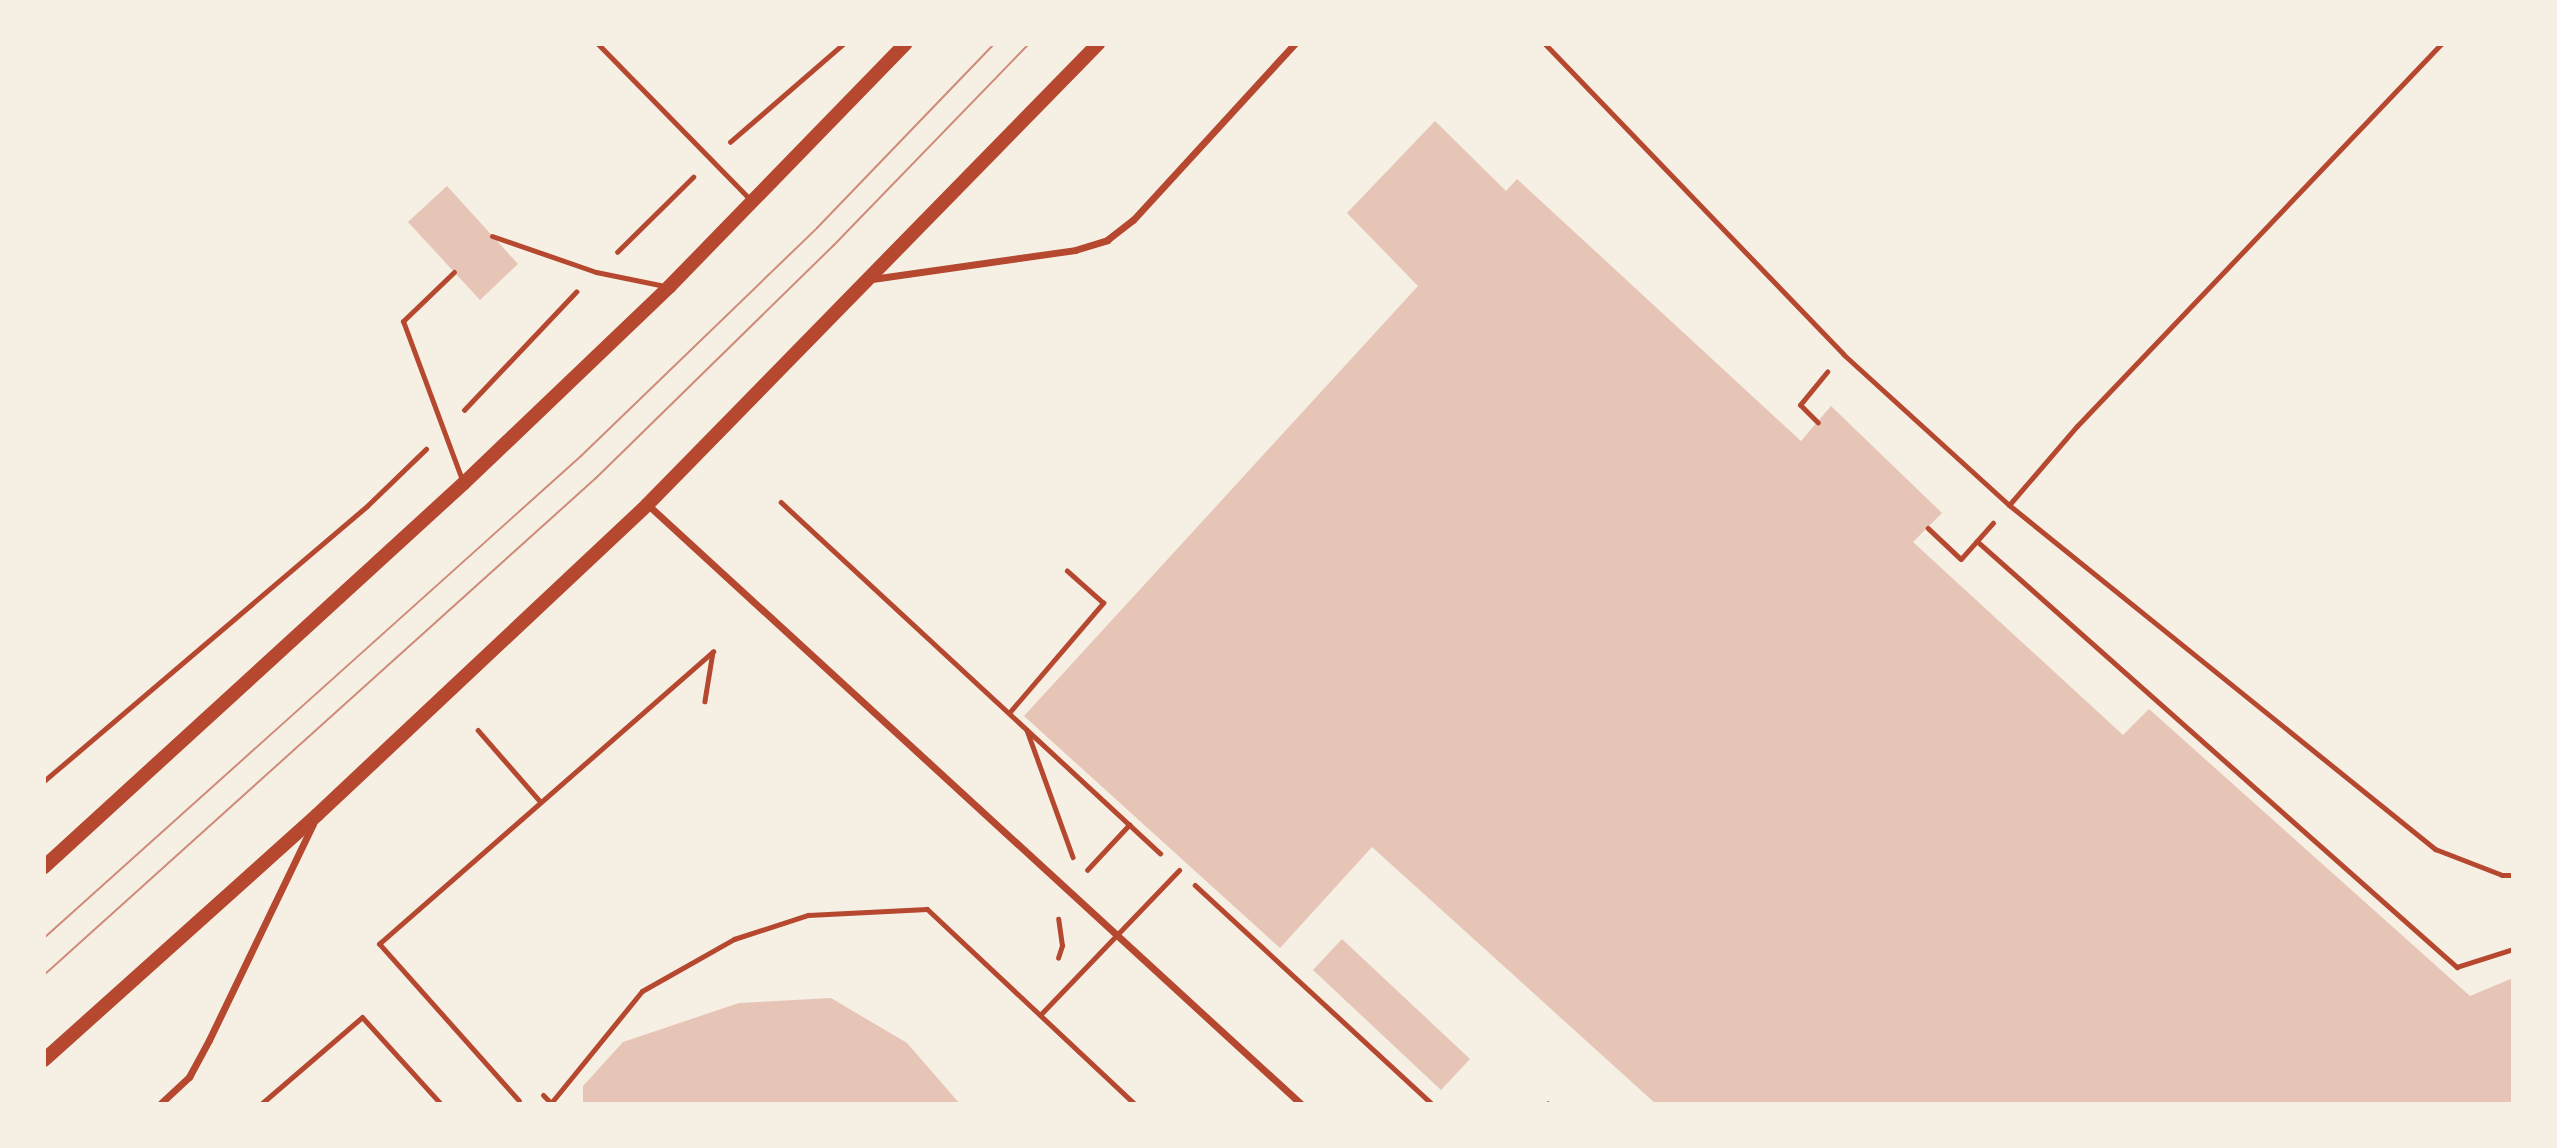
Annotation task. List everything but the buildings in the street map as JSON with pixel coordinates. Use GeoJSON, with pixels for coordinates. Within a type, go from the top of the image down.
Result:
{"type":"FeatureCollection","features":[{"type":"Feature","properties":{"kind":"main road"},"geometry":{"type":"LineString","coordinates":[[44,867],[464,483],[668,286],[905,44]]}},
{"type":"Feature","properties":{"kind":"main road"},"geometry":{"type":"LineString","coordinates":[[44,1060],[317,815],[647,505],[1098,44]]}},
{"type":"Feature","properties":{"kind":"street"},"geometry":{"type":"LineString","coordinates":[[871,279],[1075,250],[1107,240],[1133,220],[1294,44]]}},
{"type":"Feature","properties":{"kind":"street"},"geometry":{"type":"LineString","coordinates":[[647,505],[1119,934],[1301,1104]]}},
{"type":"Feature","properties":{"kind":"street"},"geometry":{"type":"LineString","coordinates":[[160,1104],[188,1077],[209,1040],[317,815]]}},
{"type":"Feature","properties":{"kind":"lane"},"geometry":{"type":"LineString","coordinates":[[598,44],[713,157],[752,201]]}},
{"type":"Feature","properties":{"kind":"lane"},"geometry":{"type":"LineString","coordinates":[[1545,44],[1843,354],[2009,505],[2435,849],[2502,875],[2513,875]]}},
{"type":"Feature","properties":{"kind":"lane"},"geometry":{"type":"LineString","coordinates":[[2009,505],[2077,426],[2441,44]]}},
{"type":"Feature","properties":{"kind":"lane"},"geometry":{"type":"LineString","coordinates":[[492,236],[596,272],[668,286]]}},
{"type":"Feature","properties":{"kind":"lane"},"geometry":{"type":"LineString","coordinates":[[454,272],[403,321],[464,483]]}},
{"type":"Feature","properties":{"kind":"lane"},"geometry":{"type":"LineString","coordinates":[[1040,1015],[1179,870]]}},
{"type":"Feature","properties":{"kind":"lane"},"geometry":{"type":"LineString","coordinates":[[542,1095],[551,1104],[642,991],[734,939],[808,915],[927,909],[1135,1104]]}},
{"type":"Feature","properties":{"kind":"lane"},"geometry":{"type":"LineString","coordinates":[[261,1104],[362,1017],[440,1104]]}},
{"type":"Feature","properties":{"kind":"path"},"geometry":{"type":"LineString","coordinates":[[44,781],[368,506],[445,430],[596,272],[713,157],[843,44]]}},
{"type":"Feature","properties":{"kind":"path"},"geometry":{"type":"LineString","coordinates":[[1818,423],[1800,405],[1843,354]]}},
{"type":"Feature","properties":{"kind":"path"},"geometry":{"type":"LineString","coordinates":[[781,502],[1432,1104]]}},
{"type":"Feature","properties":{"kind":"path"},"geometry":{"type":"LineString","coordinates":[[1928,528],[1961,559],[2009,505]]}},
{"type":"Feature","properties":{"kind":"path"},"geometry":{"type":"LineString","coordinates":[[1977,541],[2458,967],[2513,949]]}},
{"type":"Feature","properties":{"kind":"path"},"geometry":{"type":"LineString","coordinates":[[1009,713],[1104,603],[1067,571]]}},
{"type":"Feature","properties":{"kind":"path"},"geometry":{"type":"LineString","coordinates":[[551,1104],[519,1101],[380,944],[713,652],[705,701]]}},
{"type":"Feature","properties":{"kind":"path"},"geometry":{"type":"LineString","coordinates":[[478,730],[540,802]]}},
{"type":"Feature","properties":{"kind":"path"},"geometry":{"type":"LineString","coordinates":[[1026,730],[1072,855],[1090,872],[1130,825]]}},
{"type":"Feature","properties":{"kind":"path"},"geometry":{"type":"LineString","coordinates":[[1057,911],[1062,946],[1057,962]]}},
{"type":"Feature","properties":{"kind":"tram line"},"geometry":{"type":"LineString","coordinates":[[44,938],[581,456],[817,228],[994,44]]}},
{"type":"Feature","properties":{"kind":"tram line"},"geometry":{"type":"LineString","coordinates":[[44,975],[596,478],[833,246],[1029,44]]}}]}
